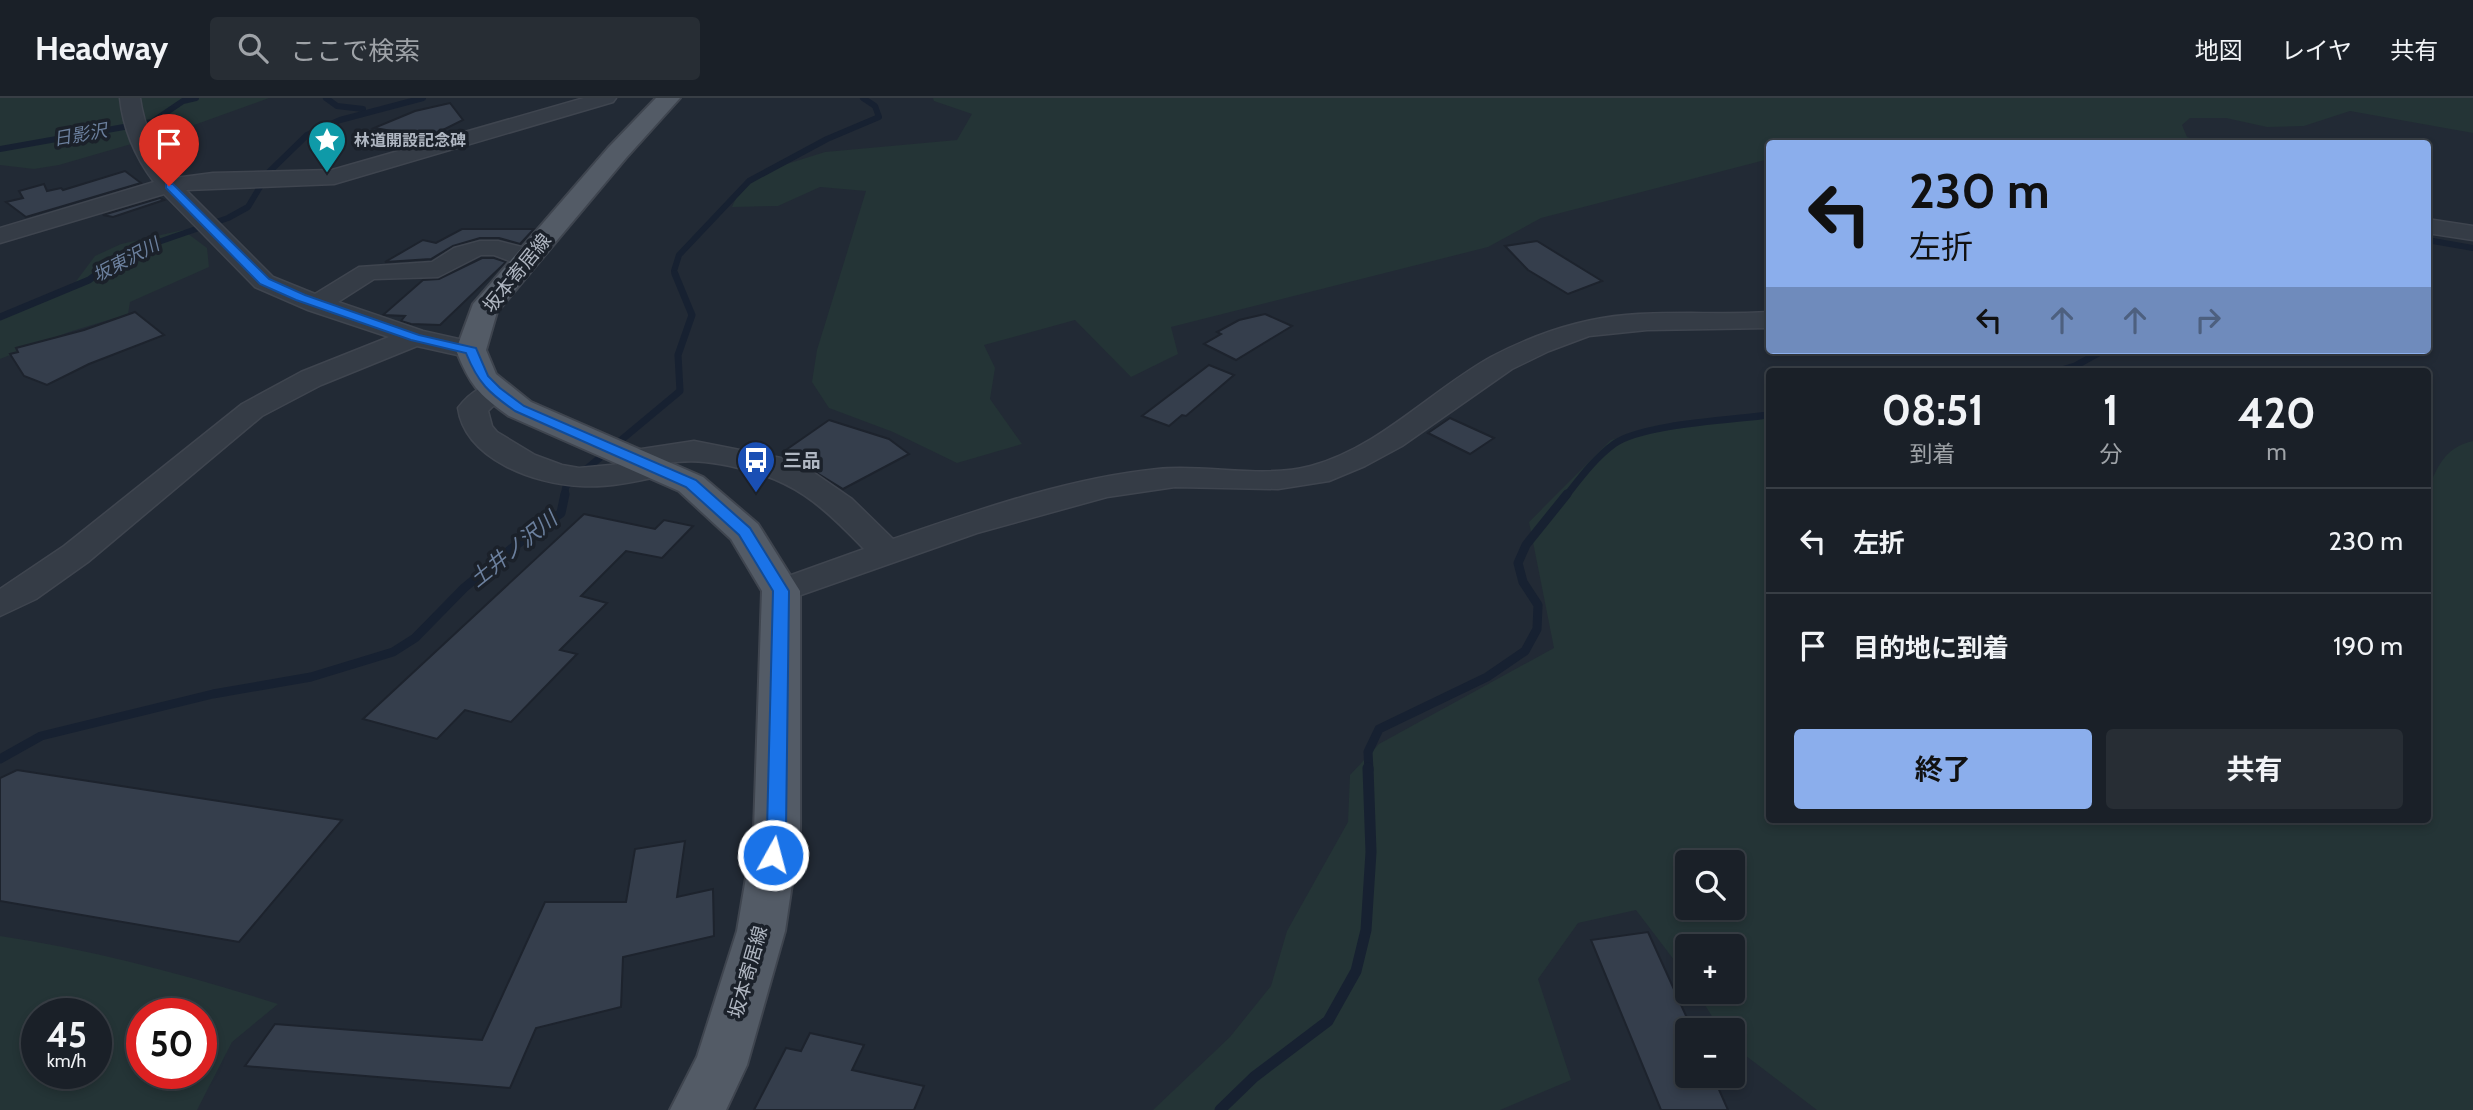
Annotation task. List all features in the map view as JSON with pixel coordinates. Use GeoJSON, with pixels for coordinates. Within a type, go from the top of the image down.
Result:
{"type":"FeatureCollection","features":[{"type":"Feature","properties":{"kind":"main road","name":"坂本寄居線"},"geometry":{"type":"LineString","coordinates":[[471,351],[483,310],[617,153],[669,98]]}},
{"type":"Feature","properties":{"kind":"main road"},"geometry":{"type":"LineString","coordinates":[[471,351],[482,377],[495,391],[520,409],[691,484],[745,532],[781,591]]}},
{"type":"Feature","properties":{"kind":"main road","name":"坂本寄居線"},"geometry":{"type":"LineString","coordinates":[[697,1110],[721,1065],[763,918],[777,830],[781,591]]}},
{"type":"Feature","properties":{"kind":"street"},"geometry":{"type":"LineString","coordinates":[[130,98],[132,114],[151,162],[169,186],[264,282],[317,304],[415,337],[471,351]]}},
{"type":"Feature","properties":{"kind":"street"},"geometry":{"type":"LineString","coordinates":[[0,236],[169,186],[220,180],[334,177],[606,98]]}},
{"type":"Feature","properties":{"kind":"street"},"geometry":{"type":"LineString","coordinates":[[2431,227],[2473,233]]}},
{"type":"Feature","properties":{"kind":"street"},"geometry":{"type":"LineString","coordinates":[[317,304],[368,272],[438,268],[463,253],[481,248],[498,248],[515,255],[529,256]]}},
{"type":"Feature","properties":{"kind":"street"},"geometry":{"type":"LineString","coordinates":[[781,591],[887,553],[1070,494],[1157,479],[1202,476],[1290,479],[1339,468],[1424,418],[1502,363],[1562,336],[1605,325],[1660,321],[1731,324],[1766,320]]}},
{"type":"Feature","properties":{"kind":"street"},"geometry":{"type":"LineString","coordinates":[[0,604],[24,591],[76,554],[252,410],[283,391],[353,359],[415,337]]}},
{"type":"Feature","properties":{"kind":"street"},"geometry":{"type":"LineString","coordinates":[[644,463],[694,450],[770,465],[802,479],[841,506],[887,553]]}},
{"type":"Feature","properties":{"kind":"shaded area"},"geometry":{"type":"Polygon","coordinates":[[[0,98],[269,98],[183,129],[59,165],[34,169],[0,165],[0,98]]]}},
{"type":"Feature","properties":{"kind":"shaded area"},"geometry":{"type":"Polygon","coordinates":[[[933,98],[2473,98],[2473,133],[2350,111],[2304,126],[2267,127],[2226,118],[2190,118],[2182,125],[2187,137],[2196,140],[1766,140],[1766,160],[1541,218],[1488,247],[1171,327],[1178,354],[1131,377],[1075,320],[984,345],[995,368],[990,399],[1022,444],[957,463],[893,432],[829,408],[812,382],[817,350],[866,191],[820,187],[778,206],[732,207],[741,187],[774,168],[825,152],[957,140],[972,114],[934,101],[933,98]]]}},
{"type":"Feature","properties":{"kind":"shaded area"},"geometry":{"type":"Polygon","coordinates":[[[183,230],[207,248],[209,267],[130,302],[128,314],[69,332],[0,359],[0,314],[29,305],[74,284],[95,256],[121,244],[183,230]]]}},
{"type":"Feature","properties":{"kind":"shaded area"},"geometry":{"type":"Polygon","coordinates":[[[1766,413],[1766,823],[2431,823],[2431,482],[2441,462],[2451,451],[2473,441],[2473,1110],[1817,1110],[1745,1055],[1745,1018],[1713,1018],[1704,1004],[1745,1004],[1745,934],[1675,934],[1675,961],[1636,910],[1578,923],[1538,979],[1571,1080],[1500,1110],[1153,1110],[1230,1037],[1271,986],[1287,931],[1348,822],[1350,775],[1379,744],[1554,648],[1529,522],[1611,440],[1654,426],[1766,413]]]}},
{"type":"Feature","properties":{"kind":"shaded area"},"geometry":{"type":"Polygon","coordinates":[[[0,936],[140,964],[278,1004],[232,1042],[217,1071],[217,998],[126,998],[126,1089],[208,1089],[197,1110],[0,1110],[0,936]]]}},
{"type":"Feature","properties":{"kind":"building"},"geometry":{"type":"Polygon","coordinates":[[[450,103],[463,120],[429,137],[374,128],[415,111],[450,103]]]}},
{"type":"Feature","properties":{"kind":"building"},"geometry":{"type":"Polygon","coordinates":[[[125,171],[141,183],[26,217],[6,202],[23,198],[19,191],[44,184],[47,191],[61,188],[63,190],[125,171]]]}},
{"type":"Feature","properties":{"kind":"building"},"geometry":{"type":"Polygon","coordinates":[[[160,198],[164,200],[113,217],[103,215],[160,198]]]}},
{"type":"Feature","properties":{"kind":"building"},"geometry":{"type":"Polygon","coordinates":[[[462,229],[534,229],[520,244],[499,238],[480,238],[453,246],[431,259],[385,262],[423,240],[436,243],[462,229]]]}},
{"type":"Feature","properties":{"kind":"building"},"geometry":{"type":"Polygon","coordinates":[[[1537,241],[1602,281],[1568,294],[1528,270],[1505,246],[1537,241]]]}},
{"type":"Feature","properties":{"kind":"building"},"geometry":{"type":"Polygon","coordinates":[[[482,258],[506,262],[440,325],[411,324],[401,321],[405,316],[383,315],[423,280],[439,279],[482,258]]]}},
{"type":"Feature","properties":{"kind":"building"},"geometry":{"type":"Polygon","coordinates":[[[135,312],[164,335],[89,364],[47,385],[24,376],[10,354],[18,352],[16,348],[84,330],[135,312]]]}},
{"type":"Feature","properties":{"kind":"building"},"geometry":{"type":"Polygon","coordinates":[[[1265,314],[1292,326],[1236,360],[1204,344],[1221,334],[1217,332],[1239,320],[1265,314]]]}},
{"type":"Feature","properties":{"kind":"building"},"geometry":{"type":"Polygon","coordinates":[[[1209,365],[1234,375],[1186,416],[1182,415],[1169,426],[1142,416],[1209,365]]]}},
{"type":"Feature","properties":{"kind":"building"},"geometry":{"type":"Polygon","coordinates":[[[1450,418],[1494,438],[1470,454],[1428,433],[1450,418]]]}},
{"type":"Feature","properties":{"kind":"building"},"geometry":{"type":"Polygon","coordinates":[[[829,420],[889,439],[909,454],[843,489],[783,452],[829,420]]]}},
{"type":"Feature","properties":{"kind":"building"},"geometry":{"type":"Polygon","coordinates":[[[584,514],[655,529],[664,520],[693,526],[662,558],[626,551],[581,596],[607,603],[560,650],[577,654],[511,722],[465,710],[437,739],[363,719],[584,514]]]}},
{"type":"Feature","properties":{"kind":"building"},"geometry":{"type":"Polygon","coordinates":[[[17,770],[342,820],[239,942],[0,901],[0,778],[17,770]]]}},
{"type":"Feature","properties":{"kind":"building"},"geometry":{"type":"Polygon","coordinates":[[[685,841],[677,897],[713,889],[714,936],[623,957],[621,1007],[536,1028],[510,1088],[245,1066],[275,1024],[482,1040],[545,902],[626,902],[635,849],[685,841]]]}},
{"type":"Feature","properties":{"kind":"building"},"geometry":{"type":"Polygon","coordinates":[[[1648,932],[1675,992],[1675,1004],[1681,1004],[1687,1018],[1675,1018],[1675,1088],[1718,1088],[1728,1110],[1661,1110],[1591,940],[1648,932]]]}},
{"type":"Feature","properties":{"kind":"building"},"geometry":{"type":"Polygon","coordinates":[[[810,1033],[864,1045],[852,1070],[924,1086],[914,1110],[754,1110],[786,1048],[801,1051],[810,1033]]]}},
{"type":"Feature","properties":{"kind":"waterway","name":"日影沢"},"geometry":{"type":"LineString","coordinates":[[0,149],[152,122],[183,101],[196,98]]}},
{"type":"Feature","properties":{"kind":"waterway","name":"日影沢"},"geometry":{"type":"LineString","coordinates":[[326,98],[337,106],[363,109]]}},
{"type":"Feature","properties":{"kind":"waterway","name":"坂東沢川"},"geometry":{"type":"LineString","coordinates":[[95,276],[110,263],[141,248],[228,218],[248,207],[269,172],[307,135],[340,120],[423,98]]}},
{"type":"Feature","properties":{"kind":"waterway","name":"土井ノ沢川"},"geometry":{"type":"LineString","coordinates":[[676,276],[674,271],[679,255],[749,181],[827,139],[879,117],[875,106],[863,98]]}},
{"type":"Feature","properties":{"kind":"waterway"},"geometry":{"type":"LineString","coordinates":[[2431,241],[2473,248]]}},
{"type":"Feature","properties":{"kind":"waterway","name":"坂東沢川"},"geometry":{"type":"LineString","coordinates":[[0,317],[89,280],[97,274]]}},
{"type":"Feature","properties":{"kind":"waterway","name":"土井ノ沢川"},"geometry":{"type":"LineString","coordinates":[[564,496],[566,486],[680,391],[678,355],[692,315],[675,274]]}},
{"type":"Feature","properties":{"kind":"waterway"},"geometry":{"type":"LineString","coordinates":[[2068,368],[2097,354]]}},
{"type":"Feature","properties":{"kind":"waterway"},"geometry":{"type":"LineString","coordinates":[[1566,496],[1601,455],[1627,437],[1666,427],[1766,415]]}},
{"type":"Feature","properties":{"kind":"waterway","name":"土井ノ沢川"},"geometry":{"type":"LineString","coordinates":[[0,759],[41,736],[213,694],[311,677],[393,652],[415,638],[464,588],[516,545],[561,513],[565,494]]}},
{"type":"Feature","properties":{"kind":"waterway"},"geometry":{"type":"LineString","coordinates":[[1369,770],[1368,752],[1379,729],[1487,677],[1525,651],[1537,629],[1538,605],[1523,582],[1518,563],[1526,545],[1567,494]]}},
{"type":"Feature","properties":{"kind":"waterway"},"geometry":{"type":"LineString","coordinates":[[1220,1110],[1254,1077],[1328,1021],[1356,971],[1366,930],[1371,852],[1368,768]]}},
{"type":"Feature","properties":{"kind":"place","name":"林道開設記念碑"},"geometry":{"type":"Point","coordinates":[327,174]}},
{"type":"Feature","properties":{"kind":"place","name":"三品"},"geometry":{"type":"Point","coordinates":[756,494]}},
{"type":"Feature","properties":{"kind":"route"},"geometry":{"type":"LineString","coordinates":[[169,186],[264,282],[301,298],[415,337],[471,351],[482,377],[495,391],[520,409],[691,484],[745,532],[781,591],[777,830],[773,855]]}}]}
